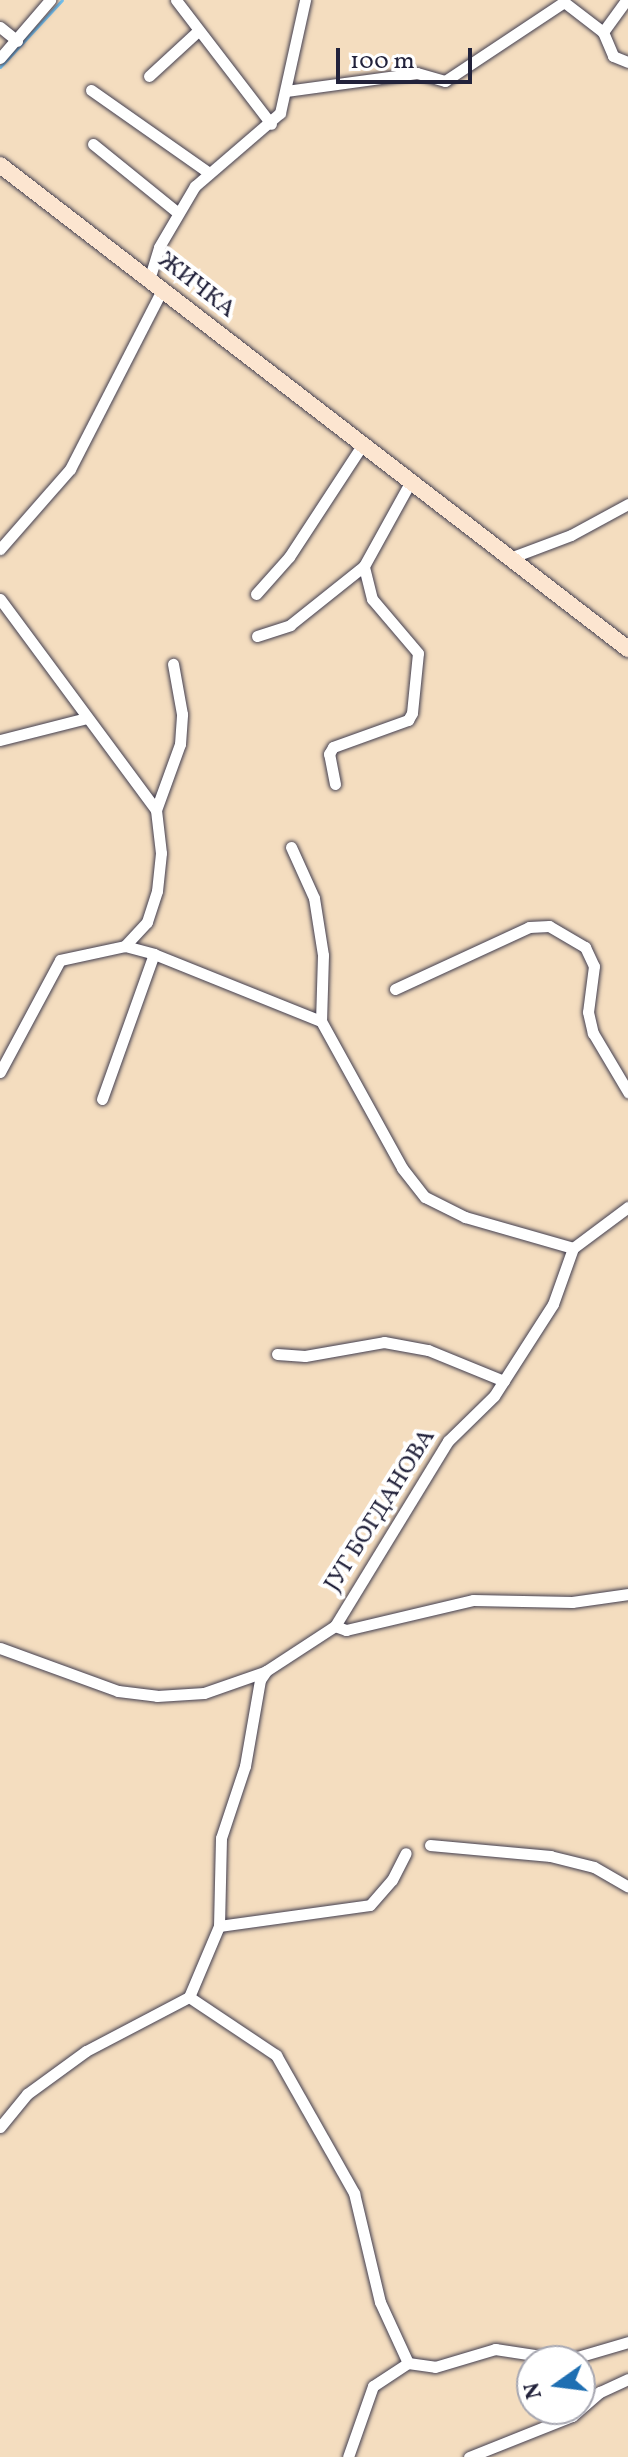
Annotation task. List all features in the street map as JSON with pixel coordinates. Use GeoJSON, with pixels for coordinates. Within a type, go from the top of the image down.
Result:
{"type":"FeatureCollection","features":[{"type":"Feature","properties":{"kind":"main road","name":"ЖИЧКА"},"geometry":{"type":"LineString","coordinates":[[0,165],[628,649]]}},
{"type":"Feature","properties":{"kind":"street"},"geometry":{"type":"LineString","coordinates":[[0,58],[50,0]]}},
{"type":"Feature","properties":{"kind":"street"},"geometry":{"type":"LineString","coordinates":[[176,0],[271,124]]}},
{"type":"Feature","properties":{"kind":"street"},"geometry":{"type":"LineString","coordinates":[[0,549],[70,469],[155,285],[177,212],[209,173],[271,124],[280,113],[305,0]]}},
{"type":"Feature","properties":{"kind":"street"},"geometry":{"type":"LineString","coordinates":[[603,32],[626,0]]}},
{"type":"Feature","properties":{"kind":"street"},"geometry":{"type":"LineString","coordinates":[[286,91],[417,73],[445,81],[564,2],[603,32],[613,56],[628,62]]}},
{"type":"Feature","properties":{"kind":"street"},"geometry":{"type":"LineString","coordinates":[[0,27],[17,41]]}},
{"type":"Feature","properties":{"kind":"street"},"geometry":{"type":"LineString","coordinates":[[149,76],[198,31]]}},
{"type":"Feature","properties":{"kind":"street"},"geometry":{"type":"LineString","coordinates":[[91,90],[209,173]]}},
{"type":"Feature","properties":{"kind":"street"},"geometry":{"type":"LineString","coordinates":[[93,144],[177,212]]}},
{"type":"Feature","properties":{"kind":"street"},"geometry":{"type":"LineString","coordinates":[[256,594],[289,557],[363,444]]}},
{"type":"Feature","properties":{"kind":"street"},"geometry":{"type":"LineString","coordinates":[[257,636],[290,625],[364,566],[411,481]]}},
{"type":"Feature","properties":{"kind":"street"},"geometry":{"type":"LineString","coordinates":[[510,558],[571,535],[628,504]]}},
{"type":"Feature","properties":{"kind":"street"},"geometry":{"type":"LineString","coordinates":[[335,784],[329,754],[333,747],[408,720],[412,713],[418,653],[372,599],[364,566]]}},
{"type":"Feature","properties":{"kind":"street"},"geometry":{"type":"LineString","coordinates":[[0,599],[156,810]]}},
{"type":"Feature","properties":{"kind":"street"},"geometry":{"type":"LineString","coordinates":[[125,946],[147,922],[157,891],[161,853],[156,810],[180,744],[182,714],[173,664]]}},
{"type":"Feature","properties":{"kind":"street"},"geometry":{"type":"LineString","coordinates":[[0,740],[87,718]]}},
{"type":"Feature","properties":{"kind":"street"},"geometry":{"type":"LineString","coordinates":[[291,847],[314,898],[323,955],[321,1021],[402,1168],[425,1197],[465,1217],[573,1248],[628,1207]]}},
{"type":"Feature","properties":{"kind":"street"},"geometry":{"type":"LineString","coordinates":[[395,989],[529,927],[549,926],[585,947],[594,966],[588,1012],[593,1033],[628,1092]]}},
{"type":"Feature","properties":{"kind":"street"},"geometry":{"type":"LineString","coordinates":[[0,1072],[60,960],[125,946],[154,954],[321,1021]]}},
{"type":"Feature","properties":{"kind":"street"},"geometry":{"type":"LineString","coordinates":[[102,1099],[154,954]]}},
{"type":"Feature","properties":{"kind":"street","name":"ЈУГ БОГДАНОВА"},"geometry":{"type":"LineString","coordinates":[[0,1648],[118,1691],[157,1696],[204,1693],[266,1671],[335,1626],[448,1441],[504,1381],[553,1304],[573,1248]]}},
{"type":"Feature","properties":{"kind":"street"},"geometry":{"type":"LineString","coordinates":[[277,1354],[305,1356],[384,1342],[428,1350],[504,1381]]}},
{"type":"Feature","properties":{"kind":"street"},"geometry":{"type":"LineString","coordinates":[[335,1626],[346,1630],[473,1600],[572,1602],[628,1594]]}},
{"type":"Feature","properties":{"kind":"street"},"geometry":{"type":"LineString","coordinates":[[0,2127],[27,2094],[86,2051],[189,1997],[219,1926],[221,1838],[245,1766],[257,1691],[266,1671]]}},
{"type":"Feature","properties":{"kind":"street"},"geometry":{"type":"LineString","coordinates":[[430,1845],[550,1856],[594,1867],[628,1887]]}},
{"type":"Feature","properties":{"kind":"street"},"geometry":{"type":"LineString","coordinates":[[219,1926],[370,1905],[392,1880],[406,1853]]}},
{"type":"Feature","properties":{"kind":"street"},"geometry":{"type":"LineString","coordinates":[[189,1997],[260,2040],[291,2075],[354,2193],[380,2302],[408,2363]]}},
{"type":"Feature","properties":{"kind":"street"},"geometry":{"type":"LineString","coordinates":[[348,2457],[373,2386],[408,2363],[435,2367],[495,2349],[567,2360],[628,2342]]}},
{"type":"Feature","properties":{"kind":"street"},"geometry":{"type":"LineString","coordinates":[[469,2457],[572,2416],[600,2392],[628,2379]]}},
{"type":"Feature","properties":{"kind":"waterway"},"geometry":{"type":"LineString","coordinates":[[0,67],[62,0]]}}]}
